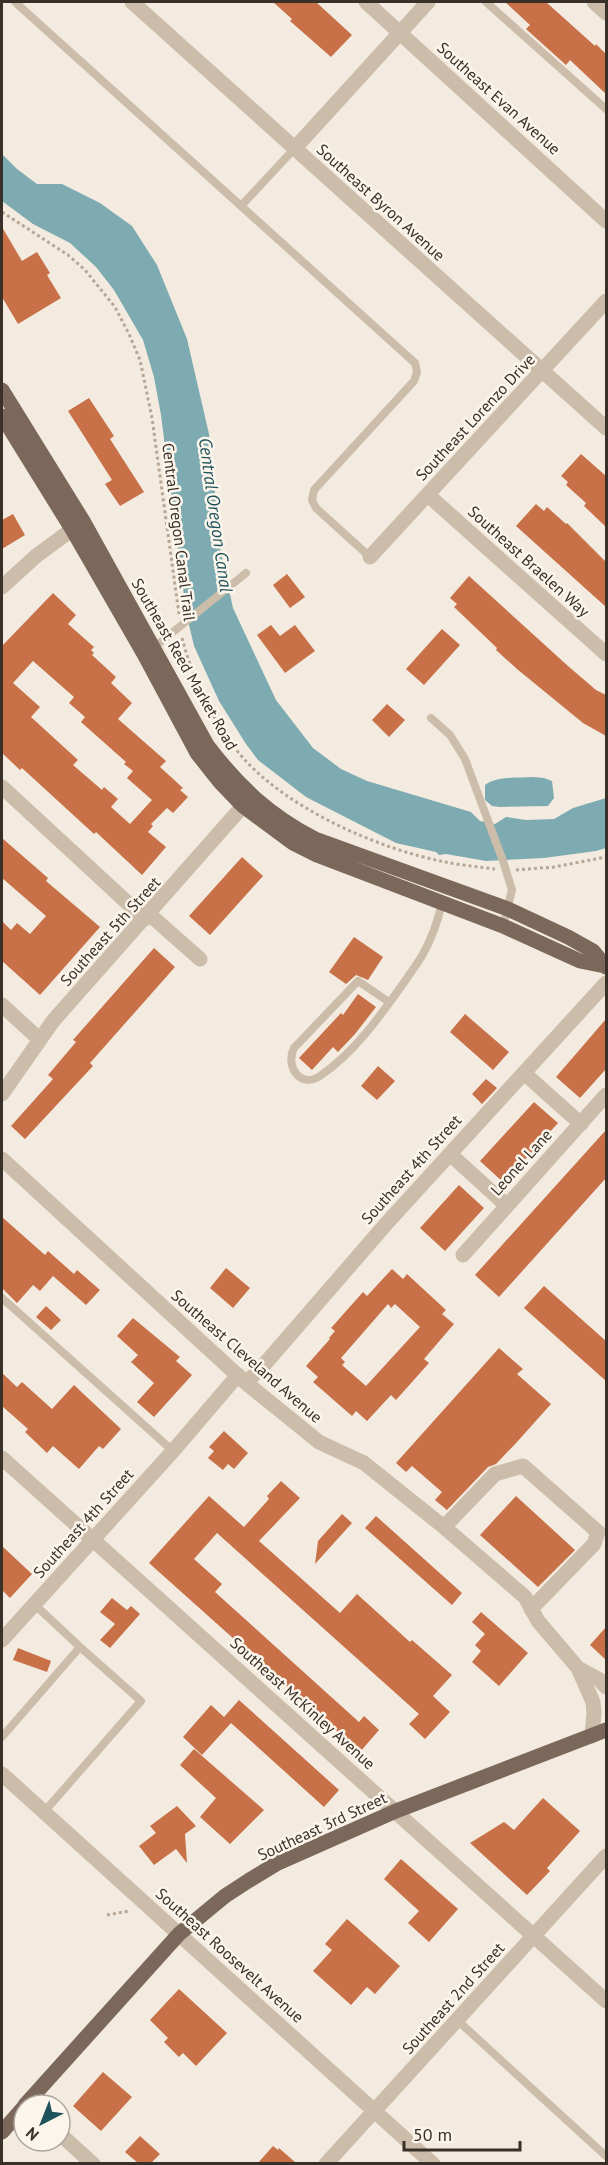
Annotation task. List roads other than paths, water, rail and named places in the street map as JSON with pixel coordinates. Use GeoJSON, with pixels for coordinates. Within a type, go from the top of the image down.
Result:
{"type":"FeatureCollection","features":[{"type":"Feature","properties":{"kind":"main road","name":"Southeast Reed Market Road"},"geometry":{"type":"LineString","coordinates":[[2,390],[149,651],[207,745],[247,802],[292,843],[317,855],[503,926],[580,960],[606,966]]}},
{"type":"Feature","properties":{"kind":"main road","name":"Southeast Reed Market Road"},"geometry":{"type":"LineString","coordinates":[[2,416],[77,525]]}},
{"type":"Feature","properties":{"kind":"main road","name":"Southeast Reed Market Road"},"geometry":{"type":"LineString","coordinates":[[247,802],[315,839],[508,909],[593,951],[606,966]]}},
{"type":"Feature","properties":{"kind":"main road","name":"Southeast 3rd Street"},"geometry":{"type":"LineString","coordinates":[[37,2093],[179,1934],[225,1896],[276,1864],[396,1811],[606,1730]]}},
{"type":"Feature","properties":{"kind":"main road","name":"Southeast 3rd Street"},"geometry":{"type":"LineString","coordinates":[[2,2132],[12,2121]]}},
{"type":"Feature","properties":{"kind":"street","name":"Southeast Byron Avenue"},"geometry":{"type":"LineString","coordinates":[[132,2],[606,428]]}},
{"type":"Feature","properties":{"kind":"street","name":"Southeast Evan Avenue"},"geometry":{"type":"LineString","coordinates":[[366,2],[606,221]]}},
{"type":"Feature","properties":{"kind":"street"},"geometry":{"type":"LineString","coordinates":[[295,148],[428,2]]}},
{"type":"Feature","properties":{"kind":"street"},"geometry":{"type":"LineString","coordinates":[[594,2],[606,13]]}},
{"type":"Feature","properties":{"kind":"street","name":"Southeast Lorenzo Drive"},"geometry":{"type":"LineString","coordinates":[[370,556],[606,301]]}},
{"type":"Feature","properties":{"kind":"street","name":"Southeast Braelen Way"},"geometry":{"type":"LineString","coordinates":[[428,495],[606,654]]}},
{"type":"Feature","properties":{"kind":"street"},"geometry":{"type":"LineString","coordinates":[[2,587],[36,556],[77,525]]}},
{"type":"Feature","properties":{"kind":"street"},"geometry":{"type":"LineString","coordinates":[[2,788],[147,916],[200,959]]}},
{"type":"Feature","properties":{"kind":"street","name":"Southeast 5th Street"},"geometry":{"type":"LineString","coordinates":[[2,1094],[39,1039],[247,802]]}},
{"type":"Feature","properties":{"kind":"street","name":"Southeast 4th Street"},"geometry":{"type":"LineString","coordinates":[[2,1640],[173,1450],[242,1379],[263,1366],[378,1233],[606,983]]}},
{"type":"Feature","properties":{"kind":"street"},"geometry":{"type":"LineString","coordinates":[[2,1005],[39,1039]]}},
{"type":"Feature","properties":{"kind":"street"},"geometry":{"type":"LineString","coordinates":[[524,1073],[581,1124]]}},
{"type":"Feature","properties":{"kind":"street","name":"Leonel Lane"},"geometry":{"type":"LineString","coordinates":[[463,1255],[606,1095]]}},
{"type":"Feature","properties":{"kind":"street"},"geometry":{"type":"LineString","coordinates":[[450,1154],[506,1205]]}},
{"type":"Feature","properties":{"kind":"street","name":"Southeast Cleveland Avenue"},"geometry":{"type":"LineString","coordinates":[[2,1159],[242,1379],[319,1442],[364,1463],[444,1527],[525,1597],[538,1621],[578,1668],[592,1702],[594,1713],[592,1736]]}},
{"type":"Feature","properties":{"kind":"street","name":"Southeast McKinley Avenue"},"geometry":{"type":"LineString","coordinates":[[2,1458],[606,2001]]}},
{"type":"Feature","properties":{"kind":"street"},"geometry":{"type":"LineString","coordinates":[[444,1527],[495,1474],[523,1466],[598,1532],[594,1544]]}},
{"type":"Feature","properties":{"kind":"street"},"geometry":{"type":"LineString","coordinates":[[531,1609],[606,1530]]}},
{"type":"Feature","properties":{"kind":"street","name":"Southeast Cleveland Avenue"},"geometry":{"type":"LineString","coordinates":[[578,1668],[600,1680],[606,1687]]}},
{"type":"Feature","properties":{"kind":"street","name":"Southeast Roosevelt Avenue"},"geometry":{"type":"LineString","coordinates":[[2,1774],[433,2163]]}},
{"type":"Feature","properties":{"kind":"street","name":"Southeast 2nd Street"},"geometry":{"type":"LineString","coordinates":[[326,2163],[606,1856]]}},
{"type":"Feature","properties":{"kind":"street"},"geometry":{"type":"LineString","coordinates":[[72,2145],[93,2163]]}},
{"type":"Feature","properties":{"kind":"lane"},"geometry":{"type":"LineString","coordinates":[[15,2],[416,363],[417,372],[414,381],[314,490],[312,500],[316,508],[370,556]]}},
{"type":"Feature","properties":{"kind":"lane"},"geometry":{"type":"LineString","coordinates":[[486,2],[606,109]]}},
{"type":"Feature","properties":{"kind":"lane"},"geometry":{"type":"LineString","coordinates":[[241,206],[295,148]]}},
{"type":"Feature","properties":{"kind":"lane"},"geometry":{"type":"LineString","coordinates":[[149,651],[246,573]]}},
{"type":"Feature","properties":{"kind":"lane"},"geometry":{"type":"LineString","coordinates":[[431,718],[450,735],[465,759],[504,866],[512,890],[503,926]]}},
{"type":"Feature","properties":{"kind":"lane"},"geometry":{"type":"LineString","coordinates":[[389,1002],[358,981],[294,1048],[290,1055],[291,1067],[299,1077],[310,1080],[317,1078],[347,1053],[382,1012],[423,954],[438,920],[442,903]]}},
{"type":"Feature","properties":{"kind":"lane"},"geometry":{"type":"LineString","coordinates":[[2,1298],[173,1450]]}},
{"type":"Feature","properties":{"kind":"lane"},"geometry":{"type":"LineString","coordinates":[[34,1604],[141,1701],[44,1812]]}},
{"type":"Feature","properties":{"kind":"lane"},"geometry":{"type":"LineString","coordinates":[[2,1737],[80,1647]]}},
{"type":"Feature","properties":{"kind":"lane"},"geometry":{"type":"LineString","coordinates":[[457,2020],[606,2156]]}},
{"type":"Feature","properties":{"kind":"water","name":"Central Oregon Canal"},"geometry":{"type":"Polygon","coordinates":[[[2,154],[37,184],[62,184],[100,203],[132,226],[157,265],[187,339],[209,434],[221,553],[233,608],[276,700],[313,748],[341,769],[367,781],[471,812],[480,821],[495,824],[506,817],[526,820],[554,819],[573,808],[606,798],[606,848],[544,858],[486,861],[446,854],[439,855],[436,852],[396,843],[306,797],[258,760],[219,701],[194,646],[186,612],[161,415],[154,377],[143,340],[114,290],[96,267],[70,243],[33,224],[2,201],[2,154]]]}},
{"type":"Feature","properties":{"kind":"water"},"geometry":{"type":"Polygon","coordinates":[[[533,777],[552,781],[554,798],[548,806],[500,807],[492,806],[485,800],[485,785],[490,782],[508,778],[533,777]]]}}]}
